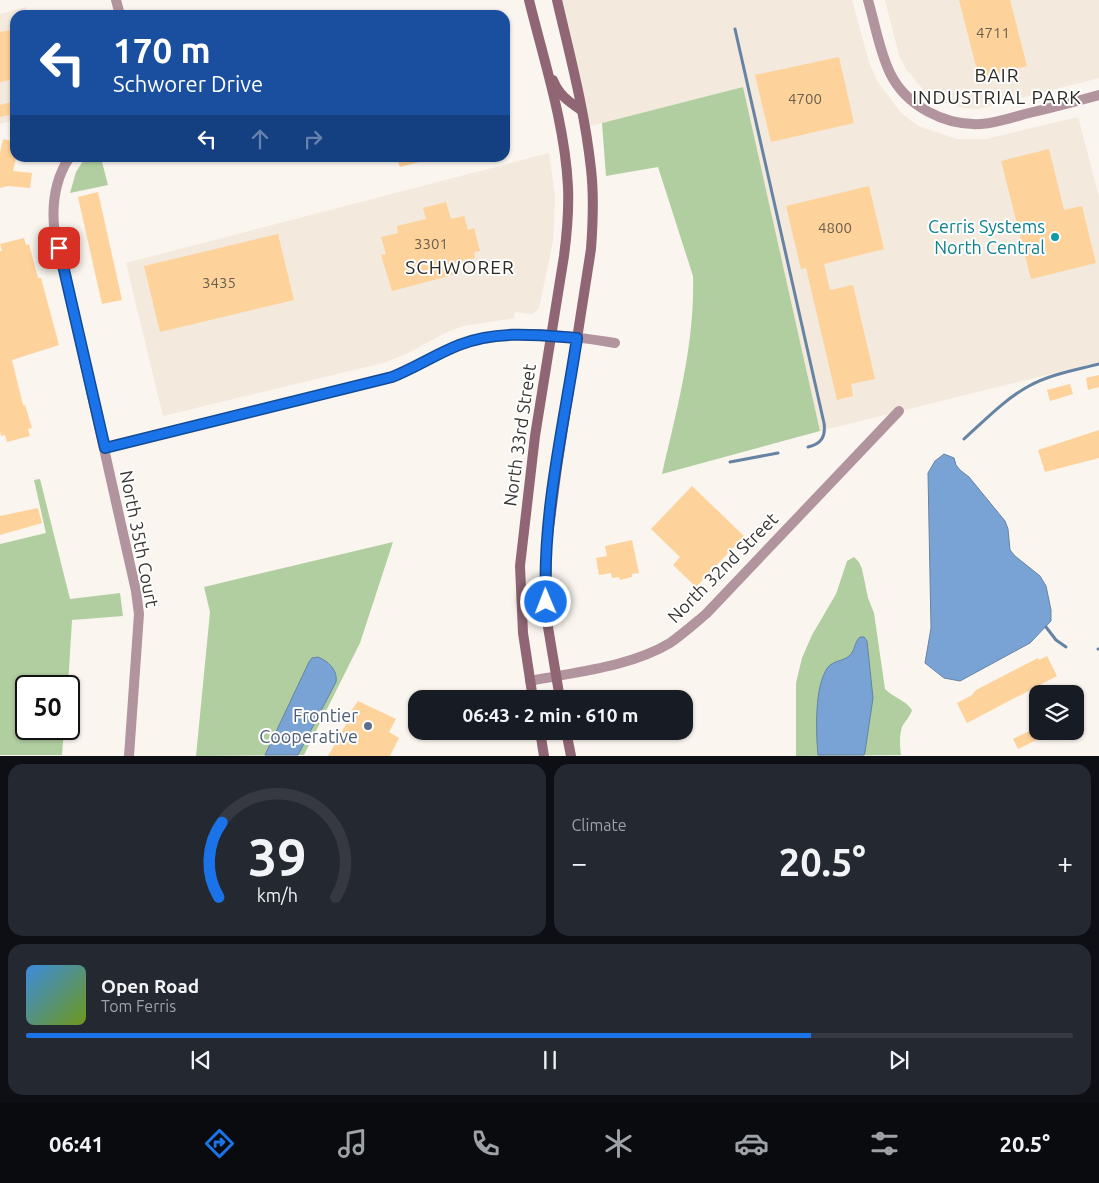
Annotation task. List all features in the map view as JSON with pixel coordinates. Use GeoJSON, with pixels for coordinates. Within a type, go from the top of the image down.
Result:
{"type":"FeatureCollection","features":[{"type":"Feature","properties":{"kind":"main road","name":"North 33rd Street"},"geometry":{"type":"LineString","coordinates":[[530,0],[563,144],[568,188],[566,238],[527,494],[520,566],[521,618],[532,690]]}},
{"type":"Feature","properties":{"kind":"main road"},"geometry":{"type":"LineString","coordinates":[[557,0],[581,110],[591,169],[593,221],[591,249],[557,468],[547,551],[546,615],[558,690]]}},
{"type":"Feature","properties":{"kind":"main road"},"geometry":{"type":"LineString","coordinates":[[545,64],[558,91],[581,110]]}},
{"type":"Feature","properties":{"kind":"main road"},"geometry":{"type":"LineString","coordinates":[[541,740],[544,756]]}},
{"type":"Feature","properties":{"kind":"main road"},"geometry":{"type":"LineString","coordinates":[[568,740],[571,756]]}},
{"type":"Feature","properties":{"kind":"street"},"geometry":{"type":"LineString","coordinates":[[868,0],[884,59],[891,75],[900,89],[912,101],[940,118],[963,123],[990,123],[1099,95]]}},
{"type":"Feature","properties":{"kind":"street","name":"North 35th Court"},"geometry":{"type":"LineString","coordinates":[[68,162],[57,184],[54,200],[54,226],[105,448],[136,591],[139,614],[129,756]]}},
{"type":"Feature","properties":{"kind":"street"},"geometry":{"type":"LineString","coordinates":[[105,448],[392,377],[414,368],[448,349],[482,338],[550,336],[615,343]]}},
{"type":"Feature","properties":{"kind":"street","name":"North 32nd Street"},"geometry":{"type":"LineString","coordinates":[[530,681],[631,660],[662,646],[686,631],[706,614],[899,411]]}},
{"type":"Feature","properties":{"kind":"shaded area"},"geometry":{"type":"Polygon","coordinates":[[[561,0],[852,0],[869,62],[877,81],[901,113],[918,126],[957,139],[986,139],[1078,117],[1099,197],[1099,362],[820,431],[743,87],[590,126],[561,0]]]}},
{"type":"Feature","properties":{"kind":"shaded area","name":"BAIR INDUSTRIAL PARK"},"geometry":{"type":"Polygon","coordinates":[[[885,0],[1099,0],[1099,78],[978,109],[963,108],[940,101],[925,92],[906,69],[899,55],[885,0]]]}},
{"type":"Feature","properties":{"kind":"shaded area"},"geometry":{"type":"Polygon","coordinates":[[[26,7],[27,10],[15,10],[26,7]]]}},
{"type":"Feature","properties":{"kind":"shaded area"},"geometry":{"type":"Polygon","coordinates":[[[10,11],[10,121],[0,124],[0,14],[10,11]]]}},
{"type":"Feature","properties":{"kind":"shaded area"},"geometry":{"type":"Polygon","coordinates":[[[549,153],[555,198],[553,241],[539,308],[532,314],[515,312],[514,318],[463,326],[387,362],[163,416],[126,263],[549,153]]]}},
{"type":"Feature","properties":{"kind":"green space"},"geometry":{"type":"Polygon","coordinates":[[[743,87],[820,431],[662,474],[688,351],[693,301],[693,276],[658,167],[606,176],[602,123],[743,87]]]}},
{"type":"Feature","properties":{"kind":"green space"},"geometry":{"type":"Polygon","coordinates":[[[82,162],[102,162],[108,185],[70,193],[76,172],[82,162]]]}},
{"type":"Feature","properties":{"kind":"green space"},"geometry":{"type":"Polygon","coordinates":[[[40,479],[70,599],[120,593],[123,616],[72,620],[69,675],[15,675],[15,740],[63,740],[62,755],[0,755],[0,544],[46,533],[34,480],[40,479]]]}},
{"type":"Feature","properties":{"kind":"green space"},"geometry":{"type":"Polygon","coordinates":[[[393,542],[360,643],[304,755],[196,756],[210,612],[204,587],[393,542]]]}},
{"type":"Feature","properties":{"kind":"green space"},"geometry":{"type":"Polygon","coordinates":[[[854,557],[862,569],[868,598],[874,613],[885,689],[906,703],[912,710],[901,730],[901,755],[796,756],[796,683],[802,658],[812,635],[836,594],[847,561],[854,557]]]}},
{"type":"Feature","properties":{"kind":"water"},"geometry":{"type":"Polygon","coordinates":[[[944,454],[954,458],[960,470],[969,477],[1005,521],[1008,529],[1010,550],[1040,576],[1046,586],[1051,610],[1051,621],[1030,643],[960,681],[944,678],[925,663],[931,628],[928,473],[935,461],[944,454]]]}},
{"type":"Feature","properties":{"kind":"water"},"geometry":{"type":"Polygon","coordinates":[[[860,637],[864,637],[867,641],[873,698],[864,755],[818,755],[817,710],[823,675],[830,665],[847,658],[851,654],[860,637]]]}},
{"type":"Feature","properties":{"kind":"water"},"geometry":{"type":"Polygon","coordinates":[[[318,657],[332,666],[336,682],[298,755],[265,755],[309,662],[312,658],[318,657]]]}},
{"type":"Feature","properties":{"kind":"building"},"geometry":{"type":"Polygon","coordinates":[[[959,0],[1010,0],[1027,66],[979,78],[959,0]]]}},
{"type":"Feature","properties":{"kind":"building"},"geometry":{"type":"Polygon","coordinates":[[[10,30],[10,80],[0,82],[0,32],[10,30]]]}},
{"type":"Feature","properties":{"kind":"building"},"geometry":{"type":"Polygon","coordinates":[[[839,57],[854,123],[771,142],[755,75],[839,57]]]}},
{"type":"Feature","properties":{"kind":"building"},"geometry":{"type":"Polygon","coordinates":[[[10,102],[10,115],[0,117],[0,105],[10,102]]]}},
{"type":"Feature","properties":{"kind":"building"},"geometry":{"type":"Polygon","coordinates":[[[3,139],[10,141],[10,162],[15,162],[13,171],[32,173],[30,188],[8,186],[0,188],[0,153],[3,139]]]}},
{"type":"Feature","properties":{"kind":"building","name":"Cerris Systems North Central"},"geometry":{"type":"Polygon","coordinates":[[[1049,149],[1064,210],[1082,206],[1096,263],[1031,279],[1001,161],[1049,149]]]}},
{"type":"Feature","properties":{"kind":"building"},"geometry":{"type":"Polygon","coordinates":[[[398,162],[419,162],[400,167],[398,162]]]}},
{"type":"Feature","properties":{"kind":"building"},"geometry":{"type":"Polygon","coordinates":[[[869,186],[884,249],[824,264],[830,290],[853,285],[875,379],[851,384],[853,396],[837,400],[806,268],[801,269],[786,206],[869,186]]]}},
{"type":"Feature","properties":{"kind":"building"},"geometry":{"type":"Polygon","coordinates":[[[98,192],[122,300],[102,304],[78,197],[98,192]]]}},
{"type":"Feature","properties":{"kind":"building"},"geometry":{"type":"Polygon","coordinates":[[[446,202],[451,219],[464,216],[468,230],[474,228],[480,251],[474,252],[475,258],[453,264],[456,274],[392,291],[381,255],[386,254],[381,237],[398,233],[397,226],[426,219],[423,208],[446,202]]]}},
{"type":"Feature","properties":{"kind":"building"},"geometry":{"type":"Polygon","coordinates":[[[278,234],[294,300],[160,332],[144,266],[278,234]]]}},
{"type":"Feature","properties":{"kind":"building"},"geometry":{"type":"Polygon","coordinates":[[[24,238],[26,245],[29,244],[38,278],[41,278],[59,345],[12,360],[23,405],[25,405],[32,428],[28,429],[30,436],[7,442],[5,435],[1,436],[0,430],[0,251],[2,251],[0,244],[24,238]]]}},
{"type":"Feature","properties":{"kind":"building"},"geometry":{"type":"Polygon","coordinates":[[[1099,375],[1099,387],[1088,390],[1086,378],[1099,375]]]}},
{"type":"Feature","properties":{"kind":"building"},"geometry":{"type":"Polygon","coordinates":[[[1070,384],[1073,394],[1050,401],[1047,390],[1070,384]]]}},
{"type":"Feature","properties":{"kind":"building"},"geometry":{"type":"Polygon","coordinates":[[[1099,430],[1099,458],[1045,472],[1038,450],[1099,430]]]}},
{"type":"Feature","properties":{"kind":"building"},"geometry":{"type":"Polygon","coordinates":[[[692,486],[744,536],[696,587],[673,565],[680,557],[651,529],[692,486]]]}},
{"type":"Feature","properties":{"kind":"building"},"geometry":{"type":"Polygon","coordinates":[[[38,508],[42,523],[0,535],[0,516],[38,508]]]}},
{"type":"Feature","properties":{"kind":"building"},"geometry":{"type":"Polygon","coordinates":[[[632,540],[639,573],[620,580],[619,577],[612,578],[611,573],[599,575],[596,558],[607,556],[605,546],[632,540]]]}},
{"type":"Feature","properties":{"kind":"building"},"geometry":{"type":"Polygon","coordinates":[[[1047,656],[1057,676],[1040,685],[1029,685],[1029,691],[967,723],[957,703],[972,695],[976,690],[1038,658],[1039,660],[1047,656]]]}},
{"type":"Feature","properties":{"kind":"building","name":"Frontier Cooperative"},"geometry":{"type":"Polygon","coordinates":[[[358,701],[396,719],[389,732],[399,738],[390,756],[328,756],[349,719],[347,717],[358,701]]]}},
{"type":"Feature","properties":{"kind":"building"},"geometry":{"type":"Polygon","coordinates":[[[1029,731],[1029,740],[1036,740],[1018,749],[1013,739],[1029,731]]]}},
{"type":"Feature","properties":{"kind":"waterway"},"geometry":{"type":"LineString","coordinates":[[735,29],[824,423],[822,439],[808,447]]}},
{"type":"Feature","properties":{"kind":"waterway"},"geometry":{"type":"LineString","coordinates":[[964,439],[1003,403],[1020,391],[1055,375],[1099,364]]}},
{"type":"Feature","properties":{"kind":"waterway"},"geometry":{"type":"LineString","coordinates":[[730,462],[778,453]]}},
{"type":"Feature","properties":{"kind":"waterway"},"geometry":{"type":"LineString","coordinates":[[1046,627],[1056,640],[1066,647]]}},
{"type":"Feature","properties":{"kind":"place","name":"Cerris Systems North Central"},"geometry":{"type":"Point","coordinates":[1055,237]}},
{"type":"Feature","properties":{"kind":"place","name":"Frontier Cooperative"},"geometry":{"type":"Point","coordinates":[368,726]}},
{"type":"Feature","properties":{"kind":"district","name":"BAIR INDUSTRIAL PARK"},"geometry":{"type":"Point","coordinates":[997,86]}},
{"type":"Feature","properties":{"kind":"district","name":"SCHWORER"},"geometry":{"type":"Point","coordinates":[460,267]}},
{"type":"Feature","properties":{"kind":"route"},"geometry":{"type":"LineString","coordinates":[[59,248],[105,448],[392,377],[414,368],[448,349],[482,338],[527,335],[577,338],[550,516],[547,543],[546,602]]}}]}
